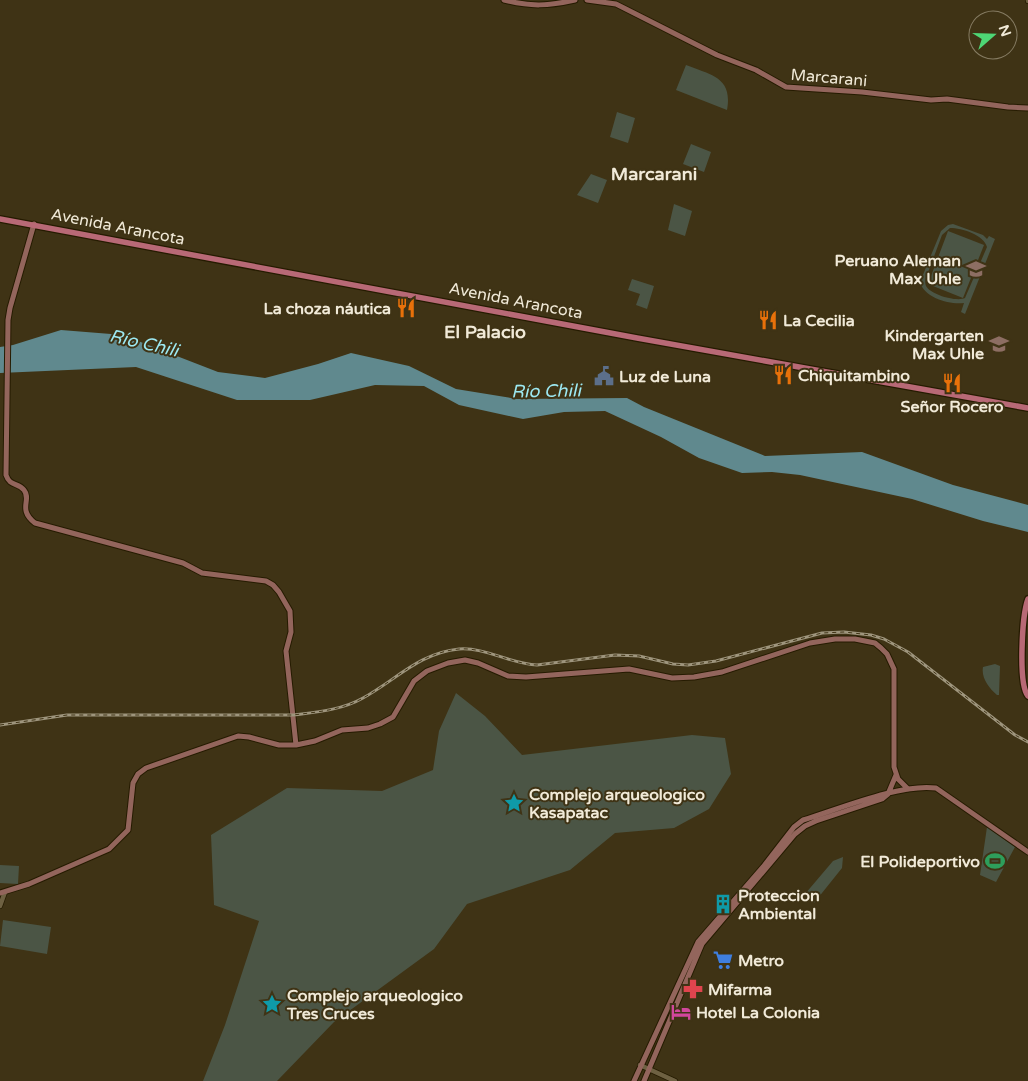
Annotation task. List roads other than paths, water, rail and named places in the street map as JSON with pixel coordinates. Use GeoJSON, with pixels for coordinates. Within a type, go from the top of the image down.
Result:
{"type":"FeatureCollection","features":[{"type":"Feature","properties":{"kind":"main road"},"geometry":{"type":"LineString","coordinates":[[504,0],[526,5],[552,5],[575,0]]}},
{"type":"Feature","properties":{"kind":"main road","name":"Marcarani"},"geometry":{"type":"LineString","coordinates":[[587,0],[616,4],[717,55],[756,70],[786,87],[862,92],[931,100],[947,99],[1028,108]]}},
{"type":"Feature","properties":{"kind":"main road","name":"Avenida Arancota"},"geometry":{"type":"LineString","coordinates":[[0,219],[637,338],[1028,408]]}},
{"type":"Feature","properties":{"kind":"main road"},"geometry":{"type":"LineString","coordinates":[[34,224],[10,308],[7,341],[6,475],[10,483],[23,488],[26,493],[25,510],[28,517],[35,523],[182,563],[202,573],[266,581],[273,585],[290,611],[291,632],[286,651],[296,745]]}},
{"type":"Feature","properties":{"kind":"main road"},"geometry":{"type":"LineString","coordinates":[[1028,600],[1022,673],[1024,691],[1028,696]]}},
{"type":"Feature","properties":{"kind":"main road"},"geometry":{"type":"LineString","coordinates":[[2,892],[29,884],[110,848],[120,840],[128,830],[133,783],[138,774],[146,768],[238,736],[279,745],[296,745],[342,730],[368,728],[380,724],[393,717],[414,681],[427,671],[448,662],[464,660],[508,676],[526,677],[629,669],[672,678],[694,677],[722,672],[810,642],[855,639],[874,643],[887,654],[894,670],[896,776],[888,794],[882,799],[806,826],[795,834],[702,944],[644,1081]]}},
{"type":"Feature","properties":{"kind":"main road"},"geometry":{"type":"LineString","coordinates":[[896,776],[908,789]]}},
{"type":"Feature","properties":{"kind":"main road"},"geometry":{"type":"LineString","coordinates":[[634,1081],[698,942],[763,867],[794,827],[803,820],[888,794],[925,786],[936,788],[1028,852]]}},
{"type":"Feature","properties":{"kind":"street"},"geometry":{"type":"LineString","coordinates":[[0,906],[2,892]]}},
{"type":"Feature","properties":{"kind":"street"},"geometry":{"type":"LineString","coordinates":[[640,1065],[675,1081]]}},
{"type":"Feature","properties":{"kind":"water"},"geometry":{"type":"Polygon","coordinates":[[[61,330],[111,334],[138,341],[218,372],[265,378],[351,353],[409,366],[456,389],[517,399],[627,398],[644,407],[765,456],[862,452],[953,485],[1028,505],[1028,532],[983,521],[912,499],[800,475],[772,472],[742,473],[699,458],[661,437],[605,411],[564,412],[523,419],[459,405],[424,386],[375,385],[310,400],[237,400],[136,367],[0,373],[0,347],[13,345],[61,330]]]}},
{"type":"Feature","properties":{"kind":"railway"},"geometry":{"type":"LineString","coordinates":[[0,725],[67,715],[293,715],[320,711],[338,708],[355,702],[375,691],[408,668],[432,656],[459,649],[469,649],[537,665],[615,655],[639,656],[673,664],[688,665],[716,661],[822,633],[844,632],[871,635],[884,639],[908,652],[1015,735],[1028,742]]}},
{"type":"Feature","properties":{"kind":"place","name":"Peruano Aleman Max Uhle"},"geometry":{"type":"Point","coordinates":[976,269]}},
{"type":"Feature","properties":{"kind":"place","name":"La choza náutica"},"geometry":{"type":"Point","coordinates":[406,308]}},
{"type":"Feature","properties":{"kind":"place","name":"La Cecilia"},"geometry":{"type":"Point","coordinates":[768,320]}},
{"type":"Feature","properties":{"kind":"place","name":"Kindergarten Max Uhle"},"geometry":{"type":"Point","coordinates":[999,344]}},
{"type":"Feature","properties":{"kind":"place","name":"Chiquitambino"},"geometry":{"type":"Point","coordinates":[783,375]}},
{"type":"Feature","properties":{"kind":"place","name":"Luz de Luna"},"geometry":{"type":"Point","coordinates":[604,376]}},
{"type":"Feature","properties":{"kind":"place","name":"Señor Rocero"},"geometry":{"type":"Point","coordinates":[952,383]}},
{"type":"Feature","properties":{"kind":"place","name":"Complejo arqueologico Kasapatac"},"geometry":{"type":"Point","coordinates":[514,803]}},
{"type":"Feature","properties":{"kind":"place","name":"El Polideportivo"},"geometry":{"type":"Point","coordinates":[995,861]}},
{"type":"Feature","properties":{"kind":"place","name":"Proteccion Ambiental"},"geometry":{"type":"Point","coordinates":[723,904]}},
{"type":"Feature","properties":{"kind":"place","name":"Metro"},"geometry":{"type":"Point","coordinates":[723,960]}},
{"type":"Feature","properties":{"kind":"place","name":"Mifarma"},"geometry":{"type":"Point","coordinates":[693,989]}},
{"type":"Feature","properties":{"kind":"place","name":"Complejo arqueologico Tres Cruces"},"geometry":{"type":"Point","coordinates":[272,1004]}},
{"type":"Feature","properties":{"kind":"place","name":"Hotel La Colonia"},"geometry":{"type":"Point","coordinates":[681,1012]}},
{"type":"Feature","properties":{"kind":"district","name":"Marcarani"},"geometry":{"type":"Point","coordinates":[654,174]}},
{"type":"Feature","properties":{"kind":"district","name":"El Palacio"},"geometry":{"type":"Point","coordinates":[485,332]}},
{"type":"Feature","properties":{"kind":"water label","name":"Río Chili"},"geometry":{"type":"Point","coordinates":[144,343]}},
{"type":"Feature","properties":{"kind":"water label","name":"Río Chili"},"geometry":{"type":"Point","coordinates":[546,391]}}]}
